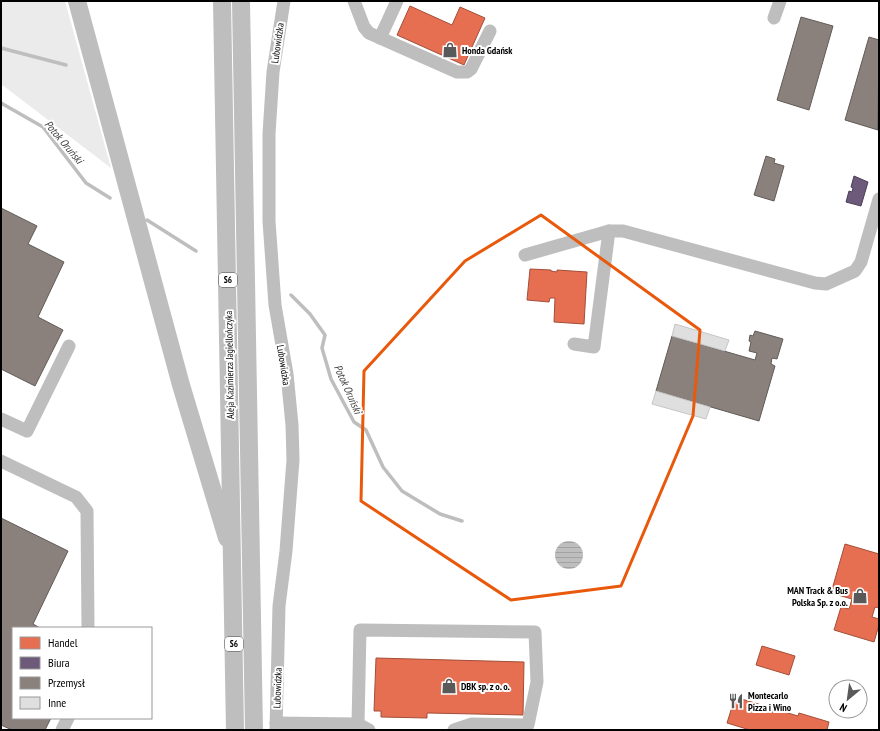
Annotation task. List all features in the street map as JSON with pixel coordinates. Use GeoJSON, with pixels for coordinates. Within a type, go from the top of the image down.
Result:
{"type":"FeatureCollection","features":[{"type":"Feature","properties":{"kind":"highway"},"geometry":{"type":"LineString","coordinates":[[77,1],[181,385],[233,558]]}},
{"type":"Feature","properties":{"kind":"highway","name":"Aleja Kazimierza Jagiellończyka"},"geometry":{"type":"LineString","coordinates":[[222,1],[235,730]]}},
{"type":"Feature","properties":{"kind":"highway","name":"Aleja Kazimierza Jagiellończyka"},"geometry":{"type":"LineString","coordinates":[[241,1],[254,730]]}},
{"type":"Feature","properties":{"kind":"highway"},"geometry":{"type":"LineString","coordinates":[[242,24],[250,1]]}},
{"type":"Feature","properties":{"kind":"street","name":"Lubowidzka"},"geometry":{"type":"LineString","coordinates":[[276,727],[279,606],[286,552],[293,460],[292,425],[287,374],[275,305],[269,221],[269,141],[272,72],[284,1]]}},
{"type":"Feature","properties":{"kind":"street"},"geometry":{"type":"LineString","coordinates":[[354,1],[367,31],[457,72],[467,72],[471,69],[490,31]]}},
{"type":"Feature","properties":{"kind":"street"},"geometry":{"type":"LineString","coordinates":[[380,38],[397,1]]}},
{"type":"Feature","properties":{"kind":"street"},"geometry":{"type":"LineString","coordinates":[[774,18],[780,1]]}},
{"type":"Feature","properties":{"kind":"street"},"geometry":{"type":"LineString","coordinates":[[524,255],[609,231],[623,231],[815,283],[826,284],[855,271],[861,262],[879,199]]}},
{"type":"Feature","properties":{"kind":"street"},"geometry":{"type":"LineString","coordinates":[[574,344],[594,347],[609,231]]}},
{"type":"Feature","properties":{"kind":"street"},"geometry":{"type":"LineString","coordinates":[[1,419],[27,431],[69,346]]}},
{"type":"Feature","properties":{"kind":"street"},"geometry":{"type":"LineString","coordinates":[[1,461],[76,497],[87,511],[88,627]]}},
{"type":"Feature","properties":{"kind":"street"},"geometry":{"type":"LineString","coordinates":[[358,724],[360,630],[535,632],[537,682],[528,725],[472,724],[454,730]]}},
{"type":"Feature","properties":{"kind":"street"},"geometry":{"type":"LineString","coordinates":[[62,730],[68,719]]}},
{"type":"Feature","properties":{"kind":"street"},"geometry":{"type":"LineString","coordinates":[[276,727],[358,724],[369,730]]}},
{"type":"Feature","properties":{"kind":"highlighted area"},"geometry":{"type":"Polygon","coordinates":[[[541,215],[700,330],[693,416],[621,586],[511,600],[361,501],[364,371],[465,261],[541,215]]]}},
{"type":"Feature","properties":{"kind":"shaded area"},"geometry":{"type":"Polygon","coordinates":[[[1,1],[65,1],[111,168],[1,84],[1,1]]]}},
{"type":"Feature","properties":{"kind":"shaded area"},"geometry":{"type":"Polygon","coordinates":[[[569,541],[579,545],[583,555],[579,565],[569,569],[559,565],[555,555],[559,545],[569,541]]]}},
{"type":"Feature","properties":{"kind":"building: Handel","name":"Honda Gdańsk"},"geometry":{"type":"Polygon","coordinates":[[[410,6],[452,25],[460,7],[485,18],[464,65],[397,35],[410,6]]]}},
{"type":"Feature","properties":{"kind":"building: Handel"},"geometry":{"type":"Polygon","coordinates":[[[530,269],[551,270],[557,272],[557,270],[587,272],[584,324],[554,322],[555,298],[550,298],[549,302],[527,300],[530,269]]]}},
{"type":"Feature","properties":{"kind":"building: Handel","name":"MAN Track & Bus Polska Sp. z o.o."},"geometry":{"type":"Polygon","coordinates":[[[845,544],[879,554],[879,608],[875,607],[872,617],[879,619],[879,625],[874,642],[834,630],[841,607],[849,609],[852,599],[831,593],[845,544]]]}},
{"type":"Feature","properties":{"kind":"building: Handel"},"geometry":{"type":"Polygon","coordinates":[[[762,646],[795,656],[789,675],[756,665],[762,646]]]}},
{"type":"Feature","properties":{"kind":"building: Handel","name":"DBK sp. z o. o."},"geometry":{"type":"Polygon","coordinates":[[[376,658],[524,662],[523,715],[427,713],[427,718],[381,717],[381,711],[374,711],[376,658]]]}},
{"type":"Feature","properties":{"kind":"building: Handel"},"geometry":{"type":"Polygon","coordinates":[[[735,697],[798,716],[799,713],[829,722],[827,730],[750,730],[727,723],[735,697]]]}},
{"type":"Feature","properties":{"kind":"building: Biura"},"geometry":{"type":"Polygon","coordinates":[[[854,176],[868,182],[861,206],[846,202],[849,191],[852,192],[853,188],[851,187],[854,176]]]}},
{"type":"Feature","properties":{"kind":"building: Przemysł"},"geometry":{"type":"Polygon","coordinates":[[[801,17],[833,26],[809,110],[777,100],[801,17]]]}},
{"type":"Feature","properties":{"kind":"building: Przemysł"},"geometry":{"type":"Polygon","coordinates":[[[869,37],[879,40],[878,130],[845,120],[869,37]]]}},
{"type":"Feature","properties":{"kind":"building: Przemysł"},"geometry":{"type":"Polygon","coordinates":[[[766,156],[775,159],[774,163],[784,166],[774,201],[754,195],[766,156]]]}},
{"type":"Feature","properties":{"kind":"building: Przemysł"},"geometry":{"type":"Polygon","coordinates":[[[1,208],[37,226],[28,244],[64,262],[38,317],[63,330],[35,386],[1,369],[1,208]]]}},
{"type":"Feature","properties":{"kind":"building: Przemysł"},"geometry":{"type":"Polygon","coordinates":[[[755,331],[783,339],[777,359],[772,358],[771,364],[775,366],[759,421],[656,391],[672,336],[755,360],[757,353],[749,351],[751,342],[749,341],[750,335],[753,336],[755,331]]]}},
{"type":"Feature","properties":{"kind":"building: Przemysł"},"geometry":{"type":"Polygon","coordinates":[[[1,518],[68,551],[33,624],[38,627],[12,627],[12,719],[50,719],[45,730],[12,730],[1,725],[1,518]]]}},
{"type":"Feature","properties":{"kind":"building: Inne"},"geometry":{"type":"Polygon","coordinates":[[[675,324],[729,340],[725,351],[672,336],[675,324]]]}},
{"type":"Feature","properties":{"kind":"building: Inne"},"geometry":{"type":"Polygon","coordinates":[[[656,391],[710,407],[706,419],[652,404],[656,391]]]}},
{"type":"Feature","properties":{"kind":"waterway"},"geometry":{"type":"LineString","coordinates":[[1,48],[66,65]]}},
{"type":"Feature","properties":{"kind":"waterway","name":"Potok Oruński"},"geometry":{"type":"LineString","coordinates":[[1,103],[43,127],[86,183],[110,198]]}},
{"type":"Feature","properties":{"kind":"waterway","name":"Potok Oruński"},"geometry":{"type":"LineString","coordinates":[[147,220],[196,251]]}},
{"type":"Feature","properties":{"kind":"waterway","name":"Potok Oruński"},"geometry":{"type":"LineString","coordinates":[[291,295],[310,314],[325,335],[322,348],[331,379],[354,422],[366,430],[383,467],[402,491],[440,514],[462,521]]}},
{"type":"Feature","properties":{"kind":"place","name":"Honda Gdańsk"},"geometry":{"type":"Point","coordinates":[450,50]}},
{"type":"Feature","properties":{"kind":"place","name":"MAN Track & Bus Polska Sp. z o.o."},"geometry":{"type":"Point","coordinates":[860,596]}},
{"type":"Feature","properties":{"kind":"place","name":"DBK sp. z o. o."},"geometry":{"type":"Point","coordinates":[449,686]}},
{"type":"Feature","properties":{"kind":"place","name":"Montecarlo Pizza i Wino"},"geometry":{"type":"Point","coordinates":[736,701]}}]}
